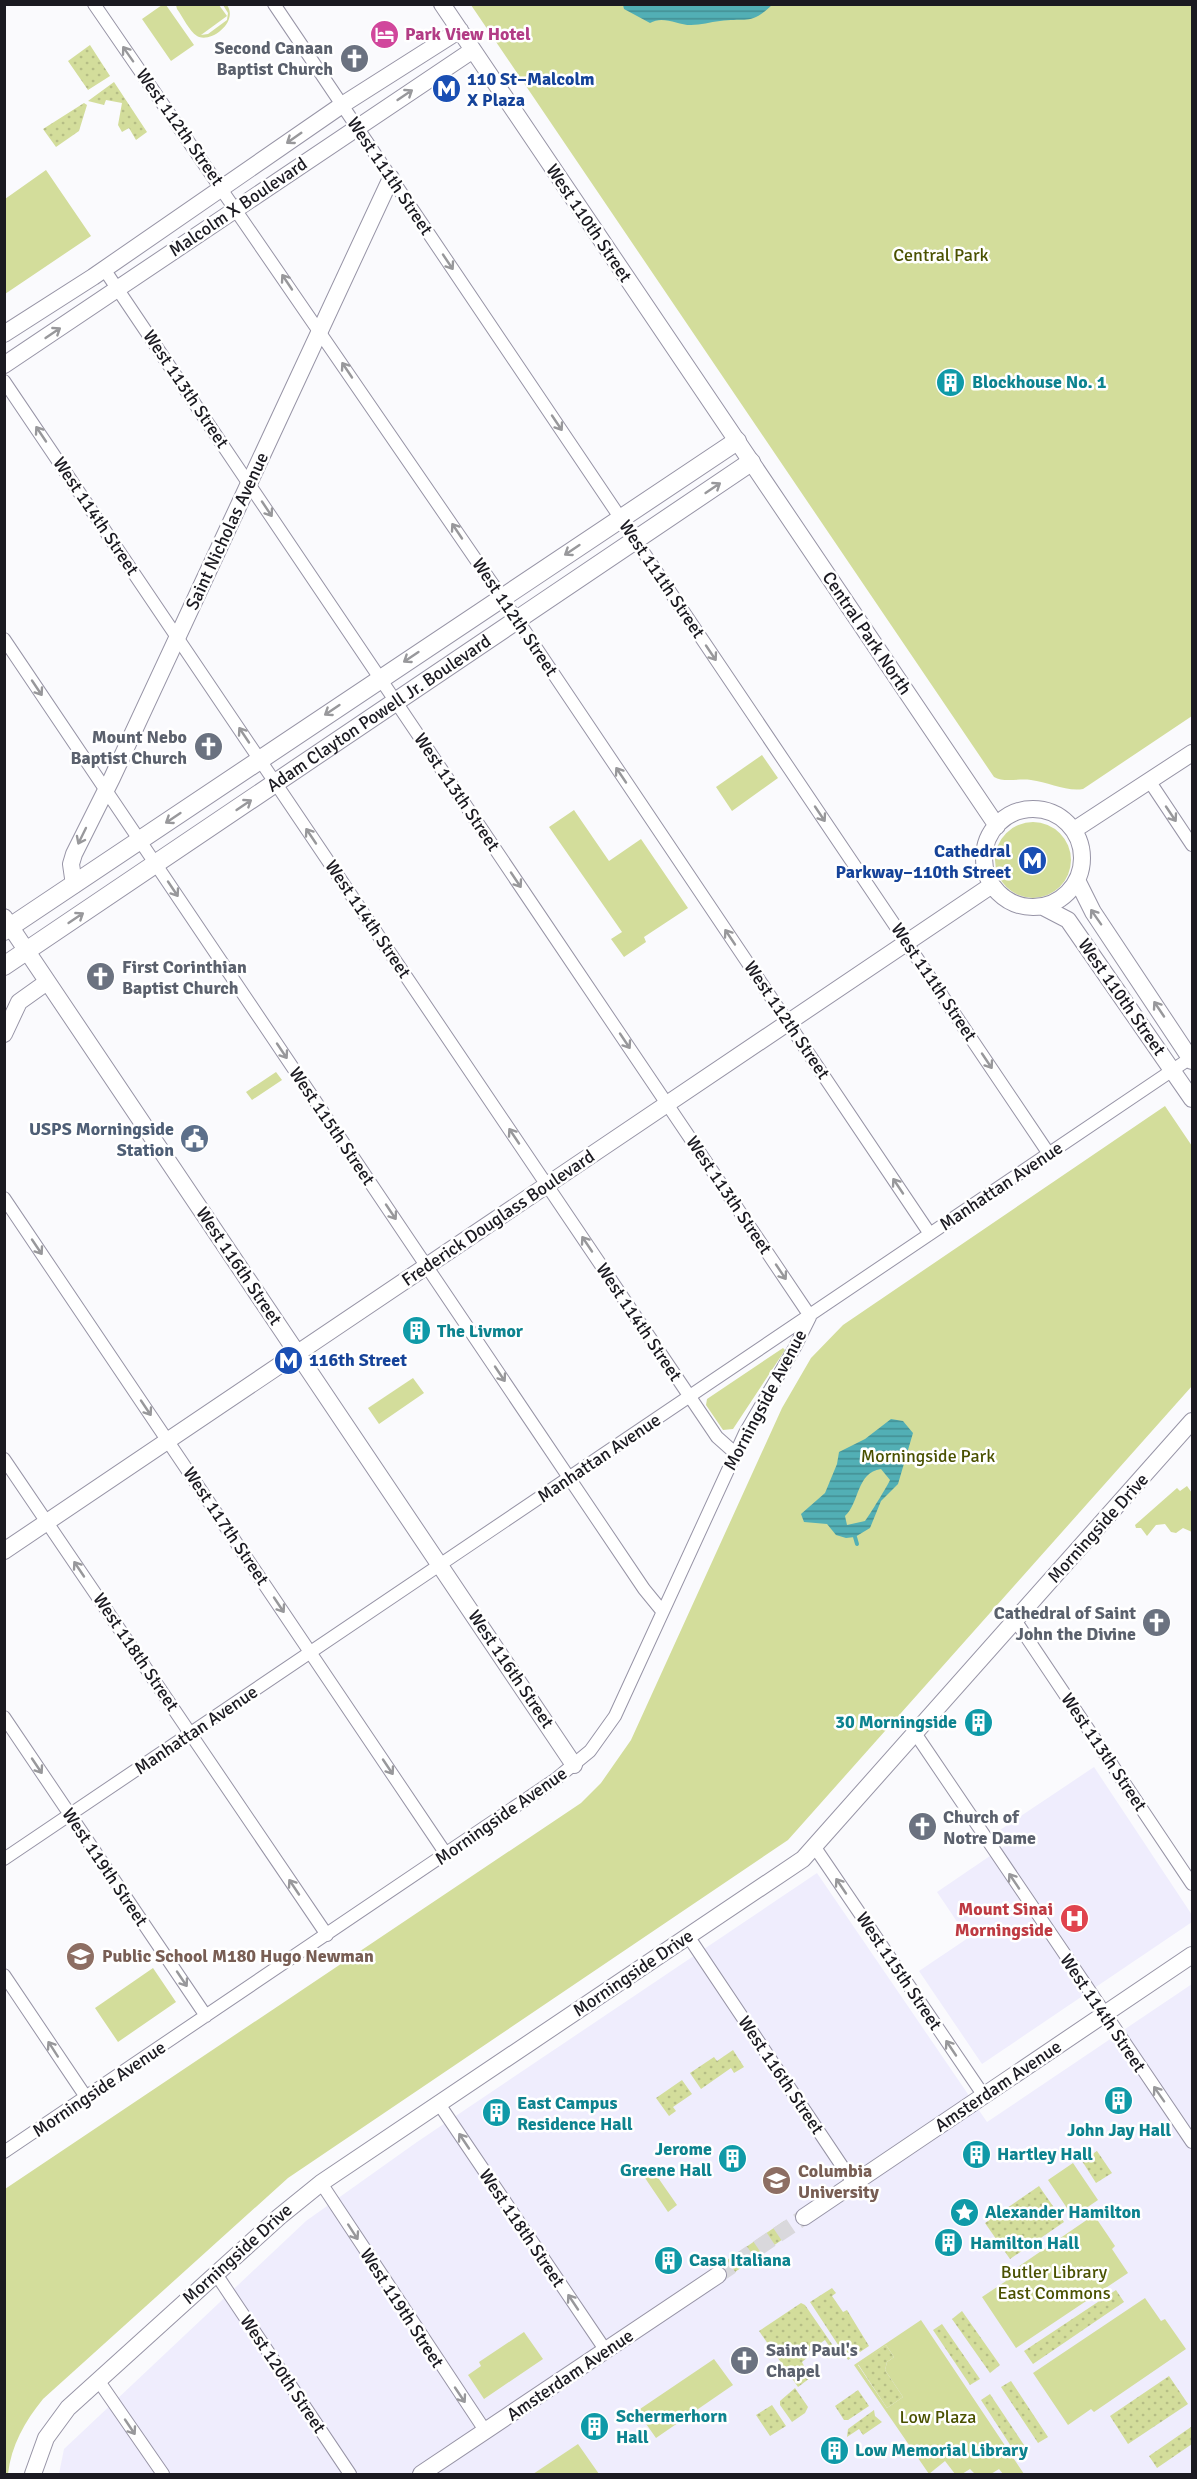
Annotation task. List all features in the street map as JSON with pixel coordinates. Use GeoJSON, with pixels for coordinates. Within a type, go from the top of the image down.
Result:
{"type":"FeatureCollection","features":[{"type":"Feature","properties":{"kind":"main road","name":"West 110th Street"},"geometry":{"type":"LineString","coordinates":[[442,4],[737,441]]}},
{"type":"Feature","properties":{"kind":"main road","name":"Malcolm X Boulevard"},"geometry":{"type":"LineString","coordinates":[[4,334],[104,269],[342,105],[460,30]]}},
{"type":"Feature","properties":{"kind":"main road","name":"Malcolm X Boulevard"},"geometry":{"type":"LineString","coordinates":[[4,365],[236,207],[473,50]]}},
{"type":"Feature","properties":{"kind":"main road","name":"Saint Nicholas Avenue"},"geometry":{"type":"LineString","coordinates":[[74,885],[71,864],[74,854],[106,790],[391,178]]}},
{"type":"Feature","properties":{"kind":"main road","name":"Central Park North"},"geometry":{"type":"LineString","coordinates":[[737,441],[997,826]]}},
{"type":"Feature","properties":{"kind":"main road","name":"Adam Clayton Powell Jr. Boulevard"},"geometry":{"type":"LineString","coordinates":[[7,925],[74,885],[380,677],[737,441]]}},
{"type":"Feature","properties":{"kind":"main road","name":"Adam Clayton Powell Jr. Boulevard"},"geometry":{"type":"LineString","coordinates":[[4,966],[751,462]]}},
{"type":"Feature","properties":{"kind":"main road"},"geometry":{"type":"LineString","coordinates":[[1074,830],[1192,753]]}},
{"type":"Feature","properties":{"kind":"main road"},"geometry":{"type":"LineString","coordinates":[[1037,809],[1062,818],[1074,830],[1083,855],[1077,880],[1061,900],[1042,907],[1017,905],[1001,896],[992,885],[985,869],[984,852],[987,840],[997,826],[1016,812],[1037,809]]}},
{"type":"Feature","properties":{"kind":"main road","name":"West 110th Street"},"geometry":{"type":"LineString","coordinates":[[1077,880],[1093,912],[1192,1059]]}},
{"type":"Feature","properties":{"kind":"main road","name":"Frederick Douglass Boulevard"},"geometry":{"type":"LineString","coordinates":[[4,1551],[992,885]]}},
{"type":"Feature","properties":{"kind":"main road","name":"West 110th Street"},"geometry":{"type":"LineString","coordinates":[[1042,907],[1068,920],[1192,1099]]}},
{"type":"Feature","properties":{"kind":"main road","name":"West 116th Street"},"geometry":{"type":"LineString","coordinates":[[7,925],[27,951],[574,1765]]}},
{"type":"Feature","properties":{"kind":"main road"},"geometry":{"type":"LineString","coordinates":[[4,1034],[20,1002],[47,981]]}},
{"type":"Feature","properties":{"kind":"main road","name":"Morningside Drive"},"geometry":{"type":"LineString","coordinates":[[33,2475],[41,2449],[57,2420],[216,2274],[321,2183],[795,1865],[1192,1421]]}},
{"type":"Feature","properties":{"kind":"main road","name":"Amsterdam Avenue"},"geometry":{"type":"LineString","coordinates":[[804,2217],[1192,1955]]}},
{"type":"Feature","properties":{"kind":"main road","name":"Amsterdam Avenue"},"geometry":{"type":"LineString","coordinates":[[421,2475],[718,2275]]}},
{"type":"Feature","properties":{"kind":"street","name":"West 112th Street"},"geometry":{"type":"LineString","coordinates":[[94,4],[236,207],[518,621],[930,1234]]}},
{"type":"Feature","properties":{"kind":"street","name":"West 111th Street"},"geometry":{"type":"LineString","coordinates":[[274,4],[1049,1154]]}},
{"type":"Feature","properties":{"kind":"street","name":"West 113th Street"},"geometry":{"type":"LineString","coordinates":[[104,269],[810,1316]]}},
{"type":"Feature","properties":{"kind":"street","name":"West 114th Street"},"geometry":{"type":"LineString","coordinates":[[4,381],[717,1437],[735,1453]]}},
{"type":"Feature","properties":{"kind":"street","name":"West 115th Street"},"geometry":{"type":"LineString","coordinates":[[4,639],[644,1589],[663,1611]]}},
{"type":"Feature","properties":{"kind":"street"},"geometry":{"type":"LineString","coordinates":[[1150,782],[1192,845]]}},
{"type":"Feature","properties":{"kind":"street","name":"Manhattan Avenue"},"geometry":{"type":"LineString","coordinates":[[4,1858],[1192,1059]]}},
{"type":"Feature","properties":{"kind":"street","name":"West 117th Street"},"geometry":{"type":"LineString","coordinates":[[4,1198],[446,1854]]}},
{"type":"Feature","properties":{"kind":"street","name":"Morningside Avenue"},"geometry":{"type":"LineString","coordinates":[[4,2152],[446,1854],[574,1765],[590,1751],[615,1716],[735,1453],[810,1316]]}},
{"type":"Feature","properties":{"kind":"street","name":"West 118th Street"},"geometry":{"type":"LineString","coordinates":[[4,1459],[327,1935]]}},
{"type":"Feature","properties":{"kind":"street","name":"West 113th Street"},"geometry":{"type":"LineString","coordinates":[[1015,1620],[1192,1884]]}},
{"type":"Feature","properties":{"kind":"street","name":"West 119th Street"},"geometry":{"type":"LineString","coordinates":[[4,1717],[206,2016]]}},
{"type":"Feature","properties":{"kind":"street","name":"West 114th Street"},"geometry":{"type":"LineString","coordinates":[[915,1733],[1192,2142]]}},
{"type":"Feature","properties":{"kind":"street","name":"West 115th Street"},"geometry":{"type":"LineString","coordinates":[[814,1846],[984,2096]]}},
{"type":"Feature","properties":{"kind":"street","name":"West 116th Street"},"geometry":{"type":"LineString","coordinates":[[688,1936],[854,2184]]}},
{"type":"Feature","properties":{"kind":"street"},"geometry":{"type":"LineString","coordinates":[[4,1976],[86,2097]]}},
{"type":"Feature","properties":{"kind":"street","name":"West 118th Street"},"geometry":{"type":"LineString","coordinates":[[439,2104],[606,2351]]}},
{"type":"Feature","properties":{"kind":"street","name":"West 119th Street"},"geometry":{"type":"LineString","coordinates":[[321,2183],[486,2432]]}},
{"type":"Feature","properties":{"kind":"street","name":"West 120th Street"},"geometry":{"type":"LineString","coordinates":[[216,2274],[350,2475]]}},
{"type":"Feature","properties":{"kind":"street"},"geometry":{"type":"LineString","coordinates":[[98,2380],[163,2475]]}},
{"type":"Feature","properties":{"kind":"shaded area","name":"Mount Sinai Morningside"},"geometry":{"type":"Polygon","coordinates":[[[1094,1767],[1192,1915],[1192,1922],[982,2064],[919,1971],[968,1938],[937,1892],[1009,1843],[1000,1830],[1094,1767]]]}},
{"type":"Feature","properties":{"kind":"shaded area","name":"Columbia University"},"geometry":{"type":"Polygon","coordinates":[[[817,1873],[987,2122],[1192,1984],[1192,2474],[59,2474],[64,2449],[306,2221],[417,2142],[817,1873]]]}},
{"type":"Feature","properties":{"kind":"green space"},"geometry":{"type":"Polygon","coordinates":[[[162,5],[166,5],[194,45],[171,61],[142,19],[162,5]]]}},
{"type":"Feature","properties":{"kind":"green space"},"geometry":{"type":"Polygon","coordinates":[[[176,5],[219,5],[227,16],[201,35],[208,34],[227,20],[228,13],[223,5],[227,5],[230,12],[229,18],[221,30],[203,38],[194,34],[176,5]]]}},
{"type":"Feature","properties":{"kind":"green space","name":"Central Park"},"geometry":{"type":"Polygon","coordinates":[[[471,5],[1192,5],[1192,716],[1083,789],[1071,789],[1031,780],[1002,780],[994,777],[471,5]]]}},
{"type":"Feature","properties":{"kind":"green space"},"geometry":{"type":"Polygon","coordinates":[[[90,45],[110,76],[88,90],[68,61],[90,45]]]}},
{"type":"Feature","properties":{"kind":"green space"},"geometry":{"type":"Polygon","coordinates":[[[114,82],[147,132],[136,140],[129,128],[122,132],[118,125],[122,103],[106,100],[104,105],[88,101],[114,82]]]}},
{"type":"Feature","properties":{"kind":"green space"},"geometry":{"type":"Polygon","coordinates":[[[84,103],[87,105],[79,131],[56,147],[43,129],[84,103]]]}},
{"type":"Feature","properties":{"kind":"green space"},"geometry":{"type":"Polygon","coordinates":[[[46,170],[91,236],[5,294],[5,199],[46,170]]]}},
{"type":"Feature","properties":{"kind":"green space"},"geometry":{"type":"Polygon","coordinates":[[[762,755],[778,778],[732,811],[716,787],[762,755]]]}},
{"type":"Feature","properties":{"kind":"green space"},"geometry":{"type":"Polygon","coordinates":[[[574,810],[609,861],[641,839],[688,908],[644,937],[646,942],[624,957],[611,939],[622,932],[549,827],[574,810]]]}},
{"type":"Feature","properties":{"kind":"green space"},"geometry":{"type":"Polygon","coordinates":[[[1033,822],[1048,825],[1060,833],[1068,845],[1071,860],[1068,875],[1060,887],[1048,895],[1033,898],[1018,895],[1006,887],[998,875],[995,860],[998,845],[1006,833],[1018,825],[1033,822]]]}},
{"type":"Feature","properties":{"kind":"green space"},"geometry":{"type":"Polygon","coordinates":[[[276,1072],[282,1080],[252,1100],[246,1092],[276,1072]]]}},
{"type":"Feature","properties":{"kind":"green space","name":"Morningside Park"},"geometry":{"type":"Polygon","coordinates":[[[1165,1106],[1192,1146],[1192,1386],[788,1840],[288,2178],[43,2399],[20,2434],[12,2454],[8,2474],[5,2474],[5,2189],[581,1803],[601,1783],[631,1740],[782,1408],[811,1358],[843,1325],[1165,1106]]]}},
{"type":"Feature","properties":{"kind":"green space"},"geometry":{"type":"Polygon","coordinates":[[[783,1348],[785,1350],[733,1429],[723,1430],[706,1405],[707,1399],[783,1348]]]}},
{"type":"Feature","properties":{"kind":"green space"},"geometry":{"type":"Polygon","coordinates":[[[413,1378],[424,1393],[379,1424],[368,1408],[413,1378]]]}},
{"type":"Feature","properties":{"kind":"green space"},"geometry":{"type":"Polygon","coordinates":[[[1187,1486],[1192,1493],[1192,1532],[1183,1528],[1176,1533],[1171,1532],[1165,1524],[1156,1525],[1147,1536],[1141,1528],[1136,1528],[1135,1525],[1177,1488],[1180,1491],[1187,1486]]]}},
{"type":"Feature","properties":{"kind":"green space"},"geometry":{"type":"Polygon","coordinates":[[[153,1968],[176,2002],[118,2042],[95,2008],[153,1968]]]}},
{"type":"Feature","properties":{"kind":"green space"},"geometry":{"type":"Polygon","coordinates":[[[733,2050],[744,2067],[734,2073],[731,2068],[701,2089],[690,2073],[714,2057],[717,2061],[733,2050]]]}},
{"type":"Feature","properties":{"kind":"green space"},"geometry":{"type":"Polygon","coordinates":[[[682,2080],[692,2094],[673,2107],[676,2111],[669,2116],[656,2098],[682,2080]]]}},
{"type":"Feature","properties":{"kind":"green space"},"geometry":{"type":"Polygon","coordinates":[[[1097,2151],[1112,2173],[1096,2183],[1082,2161],[1097,2151]]]}},
{"type":"Feature","properties":{"kind":"green space"},"geometry":{"type":"Polygon","coordinates":[[[1073,2163],[1098,2200],[1073,2217],[1048,2180],[1073,2163]]]}},
{"type":"Feature","properties":{"kind":"green space"},"geometry":{"type":"Polygon","coordinates":[[[652,2169],[677,2205],[668,2212],[643,2175],[652,2169]]]}},
{"type":"Feature","properties":{"kind":"green space"},"geometry":{"type":"Polygon","coordinates":[[[1039,2186],[1064,2222],[1010,2259],[985,2223],[1039,2186]]]}},
{"type":"Feature","properties":{"kind":"green space","name":"Butler Library East Commons"},"geometry":{"type":"Polygon","coordinates":[[[1094,2215],[1115,2246],[1112,2249],[1128,2273],[1016,2348],[982,2297],[1006,2281],[1003,2277],[1094,2215]]]}},
{"type":"Feature","properties":{"kind":"green space"},"geometry":{"type":"Polygon","coordinates":[[[784,2221],[792,2233],[735,2272],[727,2260],[784,2221]]]}},
{"type":"Feature","properties":{"kind":"green space"},"geometry":{"type":"Polygon","coordinates":[[[832,2288],[836,2293],[832,2296],[843,2312],[847,2310],[869,2346],[848,2360],[810,2302],[832,2288]]]}},
{"type":"Feature","properties":{"kind":"green space"},"geometry":{"type":"Polygon","coordinates":[[[1116,2290],[1124,2302],[1033,2364],[1024,2351],[1116,2290]]]}},
{"type":"Feature","properties":{"kind":"green space"},"geometry":{"type":"Polygon","coordinates":[[[1145,2298],[1161,2321],[1165,2319],[1186,2349],[1094,2412],[1091,2409],[1068,2425],[1033,2373],[1145,2298]]]}},
{"type":"Feature","properties":{"kind":"green space"},"geometry":{"type":"Polygon","coordinates":[[[801,2303],[805,2305],[836,2350],[833,2352],[825,2340],[806,2353],[808,2357],[802,2362],[810,2378],[798,2387],[759,2331],[801,2303]]]}},
{"type":"Feature","properties":{"kind":"green space"},"geometry":{"type":"Polygon","coordinates":[[[962,2311],[1000,2365],[990,2373],[952,2319],[962,2311]]]}},
{"type":"Feature","properties":{"kind":"green space","name":"Low Plaza"},"geometry":{"type":"Polygon","coordinates":[[[921,2320],[1024,2474],[1003,2474],[999,2469],[991,2474],[975,2474],[970,2469],[962,2474],[955,2474],[945,2461],[929,2474],[854,2365],[921,2320]],[[886,2345],[858,2365],[887,2408],[903,2397],[885,2370],[887,2362],[894,2357],[886,2345]]]}},
{"type":"Feature","properties":{"kind":"green space"},"geometry":{"type":"Polygon","coordinates":[[[942,2324],[980,2379],[970,2385],[933,2330],[942,2324]]]}},
{"type":"Feature","properties":{"kind":"green space"},"geometry":{"type":"Polygon","coordinates":[[[524,2332],[543,2359],[484,2399],[468,2375],[481,2366],[479,2362],[524,2332]]]}},
{"type":"Feature","properties":{"kind":"green space"},"geometry":{"type":"Polygon","coordinates":[[[886,2345],[894,2357],[887,2362],[885,2370],[903,2397],[887,2408],[858,2364],[886,2345]]]}},
{"type":"Feature","properties":{"kind":"green space"},"geometry":{"type":"Polygon","coordinates":[[[714,2359],[733,2385],[656,2438],[637,2411],[714,2359]]]}},
{"type":"Feature","properties":{"kind":"green space"},"geometry":{"type":"Polygon","coordinates":[[[1169,2376],[1188,2404],[1128,2444],[1110,2416],[1169,2376]]]}},
{"type":"Feature","properties":{"kind":"green space"},"geometry":{"type":"Polygon","coordinates":[[[1011,2381],[1048,2437],[1038,2443],[1001,2387],[1011,2381]]]}},
{"type":"Feature","properties":{"kind":"green space"},"geometry":{"type":"Polygon","coordinates":[[[795,2388],[808,2407],[805,2413],[792,2422],[780,2405],[780,2401],[795,2388]]]}},
{"type":"Feature","properties":{"kind":"green space"},"geometry":{"type":"Polygon","coordinates":[[[858,2390],[869,2406],[848,2420],[844,2420],[835,2406],[858,2390]]]}},
{"type":"Feature","properties":{"kind":"green space"},"geometry":{"type":"Polygon","coordinates":[[[990,2394],[1028,2451],[1018,2457],[981,2400],[990,2394]]]}},
{"type":"Feature","properties":{"kind":"green space"},"geometry":{"type":"Polygon","coordinates":[[[772,2405],[786,2426],[770,2436],[756,2415],[772,2405]]]}},
{"type":"Feature","properties":{"kind":"green space"},"geometry":{"type":"Polygon","coordinates":[[[874,2410],[875,2416],[882,2422],[863,2435],[859,2429],[847,2437],[848,2429],[874,2410]]]}},
{"type":"Feature","properties":{"kind":"green space"},"geometry":{"type":"Polygon","coordinates":[[[1191,2427],[1192,2444],[1157,2468],[1149,2456],[1191,2427]]]}},
{"type":"Feature","properties":{"kind":"green space"},"geometry":{"type":"Polygon","coordinates":[[[578,2444],[599,2474],[533,2474],[578,2444]]]}},
{"type":"Feature","properties":{"kind":"water"},"geometry":{"type":"Polygon","coordinates":[[[772,4],[764,12],[752,18],[698,25],[665,20],[650,23],[624,9],[623,5],[772,4]]]}},
{"type":"Feature","properties":{"kind":"water"},"geometry":{"type":"Polygon","coordinates":[[[891,1419],[903,1421],[913,1433],[898,1484],[881,1501],[870,1528],[855,1537],[846,1538],[836,1535],[827,1524],[804,1522],[801,1514],[825,1493],[837,1464],[839,1452],[865,1439],[891,1419]],[[881,1469],[867,1476],[845,1516],[847,1525],[865,1521],[890,1480],[881,1469]]]}},
{"type":"Feature","properties":{"kind":"waterway"},"geometry":{"type":"LineString","coordinates":[[855,1537],[857,1544]]}},
{"type":"Feature","properties":{"kind":"tunnel"},"geometry":{"type":"LineString","coordinates":[[718,2275],[804,2217]]}},
{"type":"Feature","properties":{"kind":"place","name":"Park View Hotel"},"geometry":{"type":"Point","coordinates":[384,34]}},
{"type":"Feature","properties":{"kind":"place","name":"Second Canaan Baptist Church"},"geometry":{"type":"Point","coordinates":[354,58]}},
{"type":"Feature","properties":{"kind":"place","name":"110 St–Malcolm X Plaza"},"geometry":{"type":"Point","coordinates":[446,89]}},
{"type":"Feature","properties":{"kind":"place","name":"Blockhouse No. 1"},"geometry":{"type":"Point","coordinates":[951,382]}},
{"type":"Feature","properties":{"kind":"place","name":"Mount Nebo Baptist Church"},"geometry":{"type":"Point","coordinates":[208,747]}},
{"type":"Feature","properties":{"kind":"place","name":"Cathedral Parkway–110th Street"},"geometry":{"type":"Point","coordinates":[1032,861]}},
{"type":"Feature","properties":{"kind":"place","name":"First Corinthian Baptist Church"},"geometry":{"type":"Point","coordinates":[101,977]}},
{"type":"Feature","properties":{"kind":"place","name":"USPS Morningside Station"},"geometry":{"type":"Point","coordinates":[195,1139]}},
{"type":"Feature","properties":{"kind":"place","name":"The Livmor"},"geometry":{"type":"Point","coordinates":[416,1331]}},
{"type":"Feature","properties":{"kind":"place","name":"116th Street"},"geometry":{"type":"Point","coordinates":[288,1360]}},
{"type":"Feature","properties":{"kind":"place","name":"Cathedral of Saint John the Divine"},"geometry":{"type":"Point","coordinates":[1157,1623]}},
{"type":"Feature","properties":{"kind":"place","name":"30 Morningside"},"geometry":{"type":"Point","coordinates":[978,1722]}},
{"type":"Feature","properties":{"kind":"place","name":"Church of Notre Dame"},"geometry":{"type":"Point","coordinates":[922,1827]}},
{"type":"Feature","properties":{"kind":"place","name":"Mount Sinai Morningside"},"geometry":{"type":"Point","coordinates":[1074,1919]}},
{"type":"Feature","properties":{"kind":"place","name":"Public School M180 Hugo Newman"},"geometry":{"type":"Point","coordinates":[81,1956]}},
{"type":"Feature","properties":{"kind":"place","name":"John Jay Hall"},"geometry":{"type":"Point","coordinates":[1119,2101]}},
{"type":"Feature","properties":{"kind":"place","name":"East Campus Residence Hall"},"geometry":{"type":"Point","coordinates":[496,2113]}},
{"type":"Feature","properties":{"kind":"place","name":"Hartley Hall"},"geometry":{"type":"Point","coordinates":[976,2154]}},
{"type":"Feature","properties":{"kind":"place","name":"Jerome Greene Hall"},"geometry":{"type":"Point","coordinates":[733,2159]}},
{"type":"Feature","properties":{"kind":"place","name":"Columbia University"},"geometry":{"type":"Point","coordinates":[777,2181]}},
{"type":"Feature","properties":{"kind":"place","name":"Alexander Hamilton"},"geometry":{"type":"Point","coordinates":[964,2212]}},
{"type":"Feature","properties":{"kind":"place","name":"Hamilton Hall"},"geometry":{"type":"Point","coordinates":[949,2243]}},
{"type":"Feature","properties":{"kind":"place","name":"Casa Italiana"},"geometry":{"type":"Point","coordinates":[668,2260]}},
{"type":"Feature","properties":{"kind":"place","name":"Saint Paul's Chapel"},"geometry":{"type":"Point","coordinates":[745,2360]}},
{"type":"Feature","properties":{"kind":"place","name":"Schermerhorn Hall"},"geometry":{"type":"Point","coordinates":[595,2426]}},
{"type":"Feature","properties":{"kind":"place","name":"Low Memorial Library"},"geometry":{"type":"Point","coordinates":[834,2450]}}]}
